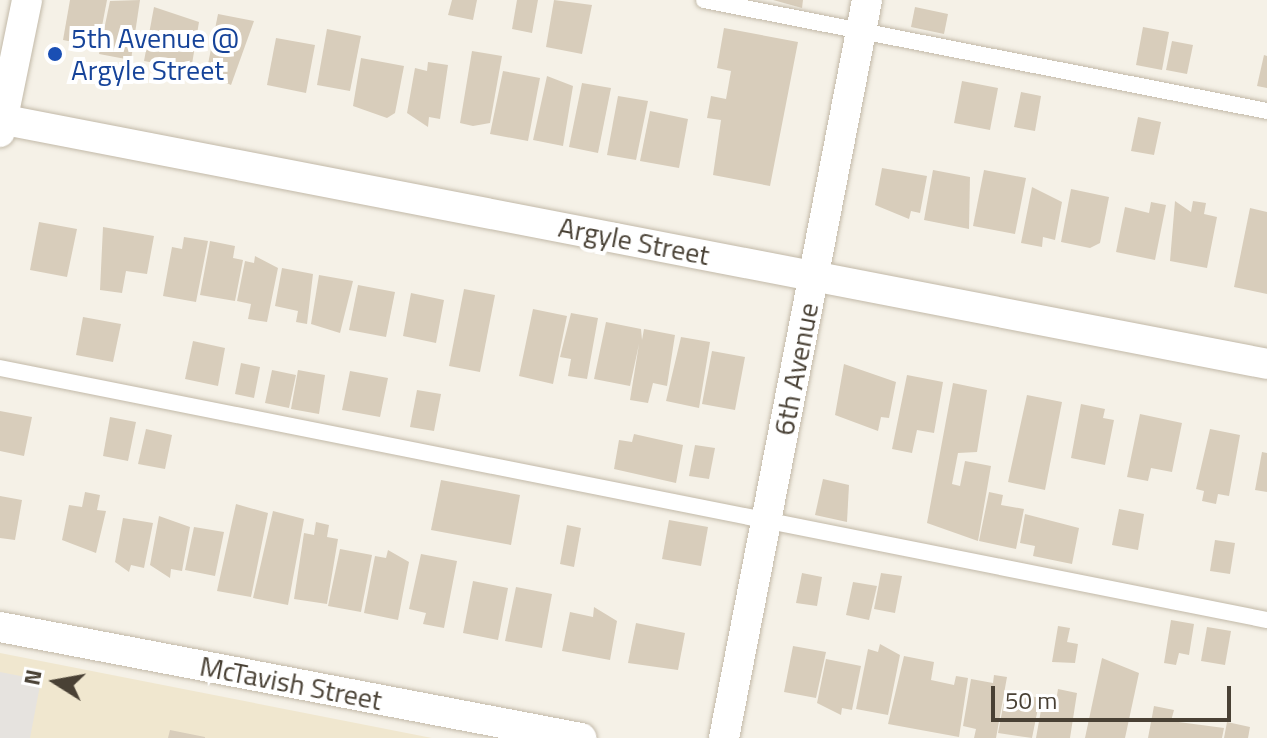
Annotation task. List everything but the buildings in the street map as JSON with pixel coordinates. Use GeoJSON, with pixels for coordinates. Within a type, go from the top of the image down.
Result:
{"type":"FeatureCollection","features":[{"type":"Feature","properties":{"kind":"street"},"geometry":{"type":"LineString","coordinates":[[1,124],[27,0]]}},
{"type":"Feature","properties":{"kind":"street","name":"6th Avenue"},"geometry":{"type":"LineString","coordinates":[[724,738],[864,15]]}},
{"type":"Feature","properties":{"kind":"street","name":"Argyle Street"},"geometry":{"type":"LineString","coordinates":[[1,124],[1267,364]]}},
{"type":"Feature","properties":{"kind":"street","name":"McTavish Street"},"geometry":{"type":"LineString","coordinates":[[0,627],[581,738]]}},
{"type":"Feature","properties":{"kind":"lane"},"geometry":{"type":"LineString","coordinates":[[704,0],[864,15],[1267,111]]}},
{"type":"Feature","properties":{"kind":"lane"},"geometry":{"type":"LineString","coordinates":[[0,368],[767,517],[1267,620]]}},
{"type":"Feature","properties":{"kind":"shaded area"},"geometry":{"type":"Polygon","coordinates":[[[0,653],[432,738],[0,738],[0,653]]]}},
{"type":"Feature","properties":{"kind":"shaded area"},"geometry":{"type":"Polygon","coordinates":[[[0,672],[41,680],[30,738],[0,738],[0,672]]]}},
{"type":"Feature","properties":{"kind":"place","name":"5th Avenue @ Argyle Street"},"geometry":{"type":"Point","coordinates":[55,54]}}]}
